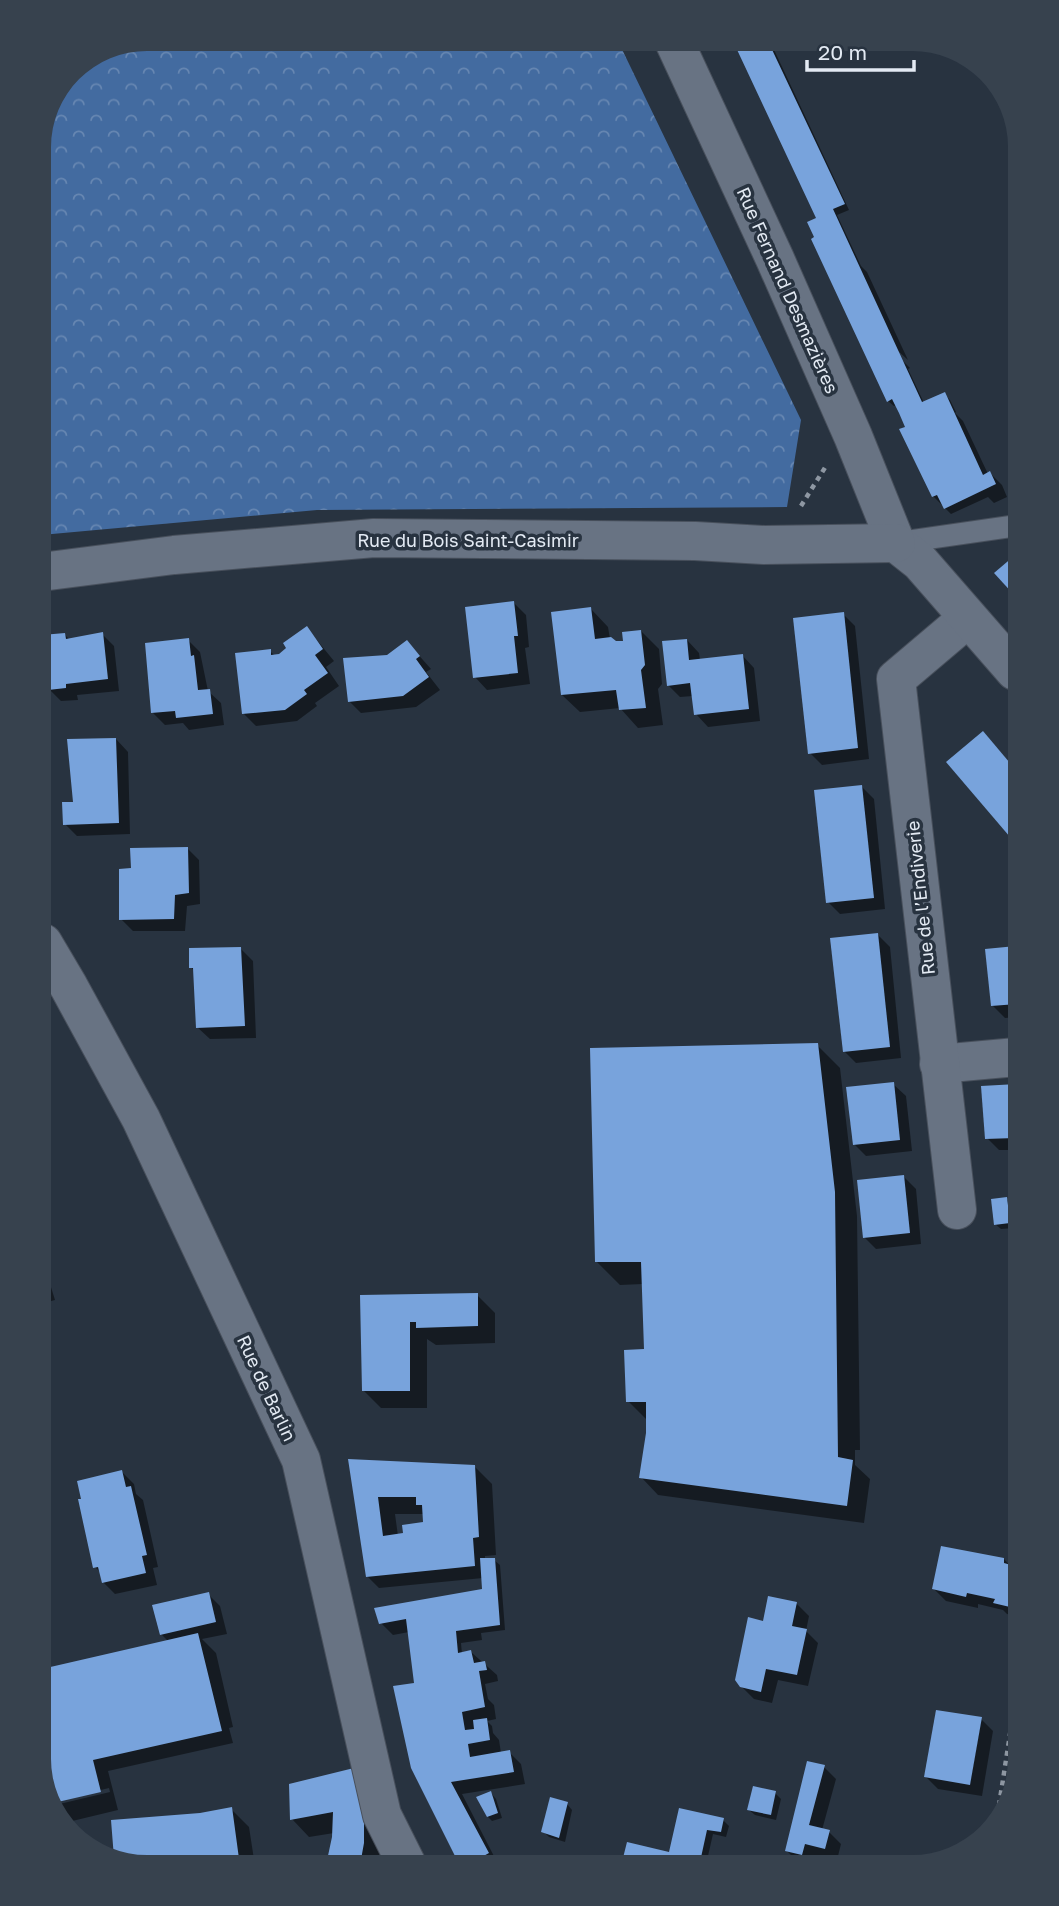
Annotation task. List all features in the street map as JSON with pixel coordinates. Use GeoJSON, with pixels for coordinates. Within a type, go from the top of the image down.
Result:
{"type":"FeatureCollection","features":[{"type":"Feature","properties":{"kind":"street","name":"Rue Fernand Desmazières"},"geometry":{"type":"LineString","coordinates":[[679,51],[786,284],[853,436],[896,543]]}},
{"type":"Feature","properties":{"kind":"street","name":"Rue du Bois Saint-Casimir"},"geometry":{"type":"LineString","coordinates":[[51,571],[174,555],[374,538],[668,541],[764,545],[896,543]]}},
{"type":"Feature","properties":{"kind":"street"},"geometry":{"type":"LineString","coordinates":[[896,543],[920,562],[1008,663]]}},
{"type":"Feature","properties":{"kind":"street","name":"Rue de l’Endiverie"},"geometry":{"type":"LineString","coordinates":[[957,1210],[896,679],[968,618]]}},
{"type":"Feature","properties":{"kind":"street","name":"Rue de Barlin"},"geometry":{"type":"LineString","coordinates":[[51,957],[141,1119],[301,1461],[382,1815],[402,1855]]}},
{"type":"Feature","properties":{"kind":"street"},"geometry":{"type":"LineString","coordinates":[[939,1064],[1008,1058]]}},
{"type":"Feature","properties":{"kind":"lane"},"geometry":{"type":"LineString","coordinates":[[896,543],[1008,527]]}},
{"type":"Feature","properties":{"kind":"path"},"geometry":{"type":"LineString","coordinates":[[1001,1795],[1008,1747]]}},
{"type":"Feature","properties":{"kind":"green space"},"geometry":{"type":"Polygon","coordinates":[[[146,51],[623,51],[801,420],[787,507],[317,510],[51,534],[51,140],[54,122],[71,88],[83,75],[110,58],[146,51]]]}},
{"type":"Feature","properties":{"kind":"building"},"geometry":{"type":"Polygon","coordinates":[[[738,51],[773,51],[845,204],[833,209],[922,402],[945,392],[983,475],[990,471],[996,484],[944,509],[937,495],[932,497],[899,429],[905,427],[899,413],[892,399],[887,402],[811,239],[814,237],[807,222],[816,218],[738,51]]]}},
{"type":"Feature","properties":{"kind":"building"},"geometry":{"type":"Polygon","coordinates":[[[1008,561],[1008,588],[994,573],[1008,561]]]}},
{"type":"Feature","properties":{"kind":"building"},"geometry":{"type":"Polygon","coordinates":[[[514,601],[518,673],[473,678],[465,607],[514,601]]]}},
{"type":"Feature","properties":{"kind":"building"},"geometry":{"type":"Polygon","coordinates":[[[591,607],[595,639],[611,637],[616,641],[623,641],[622,632],[641,630],[645,665],[641,670],[646,708],[619,710],[616,690],[561,695],[551,612],[591,607]]]}},
{"type":"Feature","properties":{"kind":"building"},"geometry":{"type":"Polygon","coordinates":[[[844,612],[858,748],[808,754],[793,618],[844,612]]]}},
{"type":"Feature","properties":{"kind":"building"},"geometry":{"type":"Polygon","coordinates":[[[307,626],[323,649],[315,655],[328,673],[304,690],[307,694],[285,710],[242,714],[235,653],[271,649],[271,655],[279,654],[286,648],[283,643],[307,626]]]}},
{"type":"Feature","properties":{"kind":"building"},"geometry":{"type":"Polygon","coordinates":[[[103,632],[108,679],[66,684],[66,688],[51,690],[51,634],[65,633],[66,639],[103,632]]]}},
{"type":"Feature","properties":{"kind":"building"},"geometry":{"type":"Polygon","coordinates":[[[189,638],[198,690],[210,689],[213,714],[176,718],[175,711],[151,713],[145,643],[189,638]]]}},
{"type":"Feature","properties":{"kind":"building"},"geometry":{"type":"Polygon","coordinates":[[[687,639],[689,660],[743,654],[749,709],[694,715],[690,683],[667,686],[662,641],[687,639]]]}},
{"type":"Feature","properties":{"kind":"building"},"geometry":{"type":"Polygon","coordinates":[[[407,640],[420,656],[416,659],[429,677],[403,696],[348,702],[343,658],[387,655],[407,640]]]}},
{"type":"Feature","properties":{"kind":"building"},"geometry":{"type":"Polygon","coordinates":[[[983,731],[1008,761],[1008,835],[946,762],[983,731]]]}},
{"type":"Feature","properties":{"kind":"building"},"geometry":{"type":"Polygon","coordinates":[[[116,738],[119,823],[63,825],[62,802],[73,802],[67,739],[116,738]]]}},
{"type":"Feature","properties":{"kind":"building"},"geometry":{"type":"Polygon","coordinates":[[[862,785],[874,898],[826,903],[814,790],[862,785]]]}},
{"type":"Feature","properties":{"kind":"building"},"geometry":{"type":"Polygon","coordinates":[[[188,847],[189,893],[175,895],[174,919],[119,920],[119,869],[131,868],[130,848],[188,847]]]}},
{"type":"Feature","properties":{"kind":"building"},"geometry":{"type":"Polygon","coordinates":[[[878,933],[890,1047],[843,1052],[830,938],[878,933]]]}},
{"type":"Feature","properties":{"kind":"building"},"geometry":{"type":"Polygon","coordinates":[[[241,947],[245,1026],[196,1028],[193,968],[189,968],[189,948],[241,947]]]}},
{"type":"Feature","properties":{"kind":"building"},"geometry":{"type":"Polygon","coordinates":[[[1008,947],[1008,1005],[991,1006],[985,949],[1008,947]]]}},
{"type":"Feature","properties":{"kind":"building"},"geometry":{"type":"Polygon","coordinates":[[[818,1043],[835,1192],[838,1457],[853,1460],[847,1506],[639,1478],[646,1433],[646,1402],[626,1402],[624,1350],[644,1349],[641,1262],[595,1262],[590,1048],[818,1043]]]}},
{"type":"Feature","properties":{"kind":"building"},"geometry":{"type":"Polygon","coordinates":[[[894,1082],[900,1140],[853,1145],[846,1087],[894,1082]]]}},
{"type":"Feature","properties":{"kind":"building"},"geometry":{"type":"Polygon","coordinates":[[[1008,1084],[1008,1138],[985,1139],[981,1086],[1008,1084]]]}},
{"type":"Feature","properties":{"kind":"building"},"geometry":{"type":"Polygon","coordinates":[[[904,1175],[910,1233],[863,1238],[857,1180],[904,1175]]]}},
{"type":"Feature","properties":{"kind":"building"},"geometry":{"type":"Polygon","coordinates":[[[1007,1197],[1008,1223],[994,1225],[991,1199],[1007,1197]]]}},
{"type":"Feature","properties":{"kind":"building"},"geometry":{"type":"Polygon","coordinates":[[[478,1293],[478,1326],[416,1328],[416,1322],[410,1322],[410,1391],[362,1391],[360,1295],[478,1293]]]}},
{"type":"Feature","properties":{"kind":"building"},"geometry":{"type":"Polygon","coordinates":[[[348,1459],[475,1465],[479,1537],[473,1538],[475,1566],[366,1577],[348,1459]],[[378,1497],[383,1536],[403,1533],[402,1525],[423,1522],[422,1505],[416,1505],[416,1497],[378,1497]]]}},
{"type":"Feature","properties":{"kind":"building"},"geometry":{"type":"Polygon","coordinates":[[[122,1470],[126,1487],[131,1486],[147,1555],[142,1556],[146,1573],[102,1583],[98,1567],[93,1568],[78,1499],[81,1499],[77,1481],[122,1470]]]}},
{"type":"Feature","properties":{"kind":"building"},"geometry":{"type":"Polygon","coordinates":[[[941,1546],[1004,1558],[1004,1563],[1008,1564],[1008,1607],[993,1603],[995,1599],[967,1593],[966,1597],[932,1589],[941,1546]]]}},
{"type":"Feature","properties":{"kind":"building"},"geometry":{"type":"Polygon","coordinates":[[[480,1558],[495,1558],[500,1625],[456,1631],[458,1653],[471,1650],[474,1663],[485,1661],[487,1670],[479,1671],[485,1707],[462,1712],[465,1730],[474,1729],[473,1720],[487,1718],[490,1740],[468,1744],[470,1757],[510,1750],[514,1772],[451,1782],[489,1853],[454,1855],[411,1768],[393,1686],[414,1683],[406,1619],[379,1624],[374,1608],[482,1589],[480,1558]]]}},
{"type":"Feature","properties":{"kind":"building"},"geometry":{"type":"Polygon","coordinates":[[[209,1592],[216,1622],[160,1635],[152,1605],[209,1592]]]}},
{"type":"Feature","properties":{"kind":"building"},"geometry":{"type":"Polygon","coordinates":[[[768,1596],[797,1602],[792,1626],[807,1629],[797,1675],[766,1669],[761,1692],[740,1687],[735,1680],[748,1617],[763,1621],[768,1596]]]}},
{"type":"Feature","properties":{"kind":"building"},"geometry":{"type":"Polygon","coordinates":[[[198,1633],[222,1731],[93,1760],[101,1792],[61,1801],[53,1778],[51,1760],[51,1667],[198,1633]]]}},
{"type":"Feature","properties":{"kind":"building"},"geometry":{"type":"Polygon","coordinates":[[[936,1710],[982,1717],[970,1785],[924,1777],[936,1710]]]}},
{"type":"Feature","properties":{"kind":"building"},"geometry":{"type":"Polygon","coordinates":[[[807,1761],[825,1765],[809,1825],[830,1830],[825,1849],[805,1844],[802,1855],[785,1851],[807,1761]]]}},
{"type":"Feature","properties":{"kind":"building"},"geometry":{"type":"Polygon","coordinates":[[[358,1767],[364,1789],[362,1855],[328,1855],[333,1812],[290,1820],[289,1784],[358,1767]]]}},
{"type":"Feature","properties":{"kind":"building"},"geometry":{"type":"Polygon","coordinates":[[[753,1786],[776,1791],[771,1815],[747,1810],[753,1786]]]}},
{"type":"Feature","properties":{"kind":"building"},"geometry":{"type":"Polygon","coordinates":[[[491,1791],[498,1813],[487,1817],[476,1797],[491,1791]]]}},
{"type":"Feature","properties":{"kind":"building"},"geometry":{"type":"Polygon","coordinates":[[[550,1797],[568,1802],[559,1838],[541,1832],[550,1797]]]}},
{"type":"Feature","properties":{"kind":"building"},"geometry":{"type":"Polygon","coordinates":[[[232,1807],[239,1855],[140,1855],[113,1849],[111,1820],[200,1813],[232,1807]]]}},
{"type":"Feature","properties":{"kind":"building"},"geometry":{"type":"Polygon","coordinates":[[[679,1808],[724,1818],[721,1832],[707,1830],[702,1855],[624,1855],[627,1842],[669,1852],[679,1808]]]}}]}
